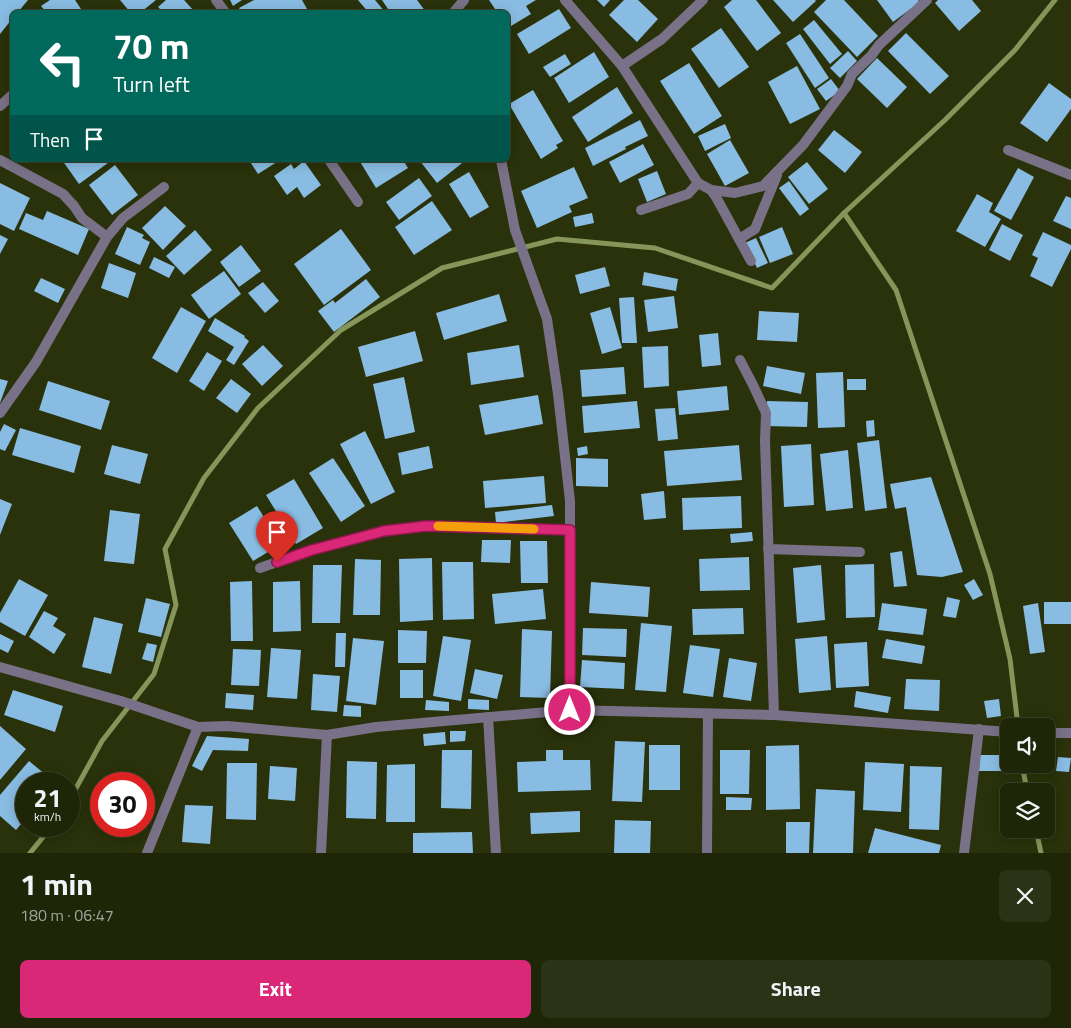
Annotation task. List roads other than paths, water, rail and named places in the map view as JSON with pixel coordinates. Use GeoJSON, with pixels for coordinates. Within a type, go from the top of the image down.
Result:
{"type":"FeatureCollection","features":[{"type":"Feature","properties":{"kind":"street"},"geometry":{"type":"LineString","coordinates":[[456,10],[464,0]]}},
{"type":"Feature","properties":{"kind":"street"},"geometry":{"type":"LineString","coordinates":[[565,0],[622,66],[698,183],[711,190],[735,193],[763,186],[778,172],[803,145],[847,86],[852,74],[926,0]]}},
{"type":"Feature","properties":{"kind":"street"},"geometry":{"type":"LineString","coordinates":[[622,66],[662,40],[703,0]]}},
{"type":"Feature","properties":{"kind":"street"},"geometry":{"type":"LineString","coordinates":[[0,106],[10,98]]}},
{"type":"Feature","properties":{"kind":"street"},"geometry":{"type":"LineString","coordinates":[[1008,150],[1071,175]]}},
{"type":"Feature","properties":{"kind":"street"},"geometry":{"type":"LineString","coordinates":[[0,160],[63,194],[82,218],[107,237]]}},
{"type":"Feature","properties":{"kind":"street"},"geometry":{"type":"LineString","coordinates":[[330,162],[358,202]]}},
{"type":"Feature","properties":{"kind":"street"},"geometry":{"type":"LineString","coordinates":[[501,162],[515,230],[548,319],[558,394],[569,491],[570,710]]}},
{"type":"Feature","properties":{"kind":"street"},"geometry":{"type":"LineString","coordinates":[[739,238],[755,229],[778,172]]}},
{"type":"Feature","properties":{"kind":"street"},"geometry":{"type":"LineString","coordinates":[[641,210],[688,194],[698,183]]}},
{"type":"Feature","properties":{"kind":"street"},"geometry":{"type":"LineString","coordinates":[[0,413],[36,362],[107,237],[123,218],[164,187]]}},
{"type":"Feature","properties":{"kind":"street"},"geometry":{"type":"LineString","coordinates":[[711,190],[751,262]]}},
{"type":"Feature","properties":{"kind":"street"},"geometry":{"type":"LineString","coordinates":[[740,360],[766,413],[765,440],[774,715]]}},
{"type":"Feature","properties":{"kind":"street"},"geometry":{"type":"LineString","coordinates":[[260,568],[312,550],[384,531],[426,526],[570,530]]}},
{"type":"Feature","properties":{"kind":"street"},"geometry":{"type":"LineString","coordinates":[[768,549],[860,552]]}},
{"type":"Feature","properties":{"kind":"street"},"geometry":{"type":"LineString","coordinates":[[0,667],[121,701],[198,726],[227,726],[327,735],[376,727],[570,710],[774,715],[1000,731]]}},
{"type":"Feature","properties":{"kind":"street"},"geometry":{"type":"LineString","coordinates":[[707,853],[708,714]]}},
{"type":"Feature","properties":{"kind":"street"},"geometry":{"type":"LineString","coordinates":[[488,717],[496,853]]}},
{"type":"Feature","properties":{"kind":"street"},"geometry":{"type":"LineString","coordinates":[[147,853],[198,726]]}},
{"type":"Feature","properties":{"kind":"street"},"geometry":{"type":"LineString","coordinates":[[964,853],[979,729]]}},
{"type":"Feature","properties":{"kind":"street"},"geometry":{"type":"LineString","coordinates":[[1055,733],[1071,733]]}},
{"type":"Feature","properties":{"kind":"street"},"geometry":{"type":"LineString","coordinates":[[321,853],[327,735]]}},
{"type":"Feature","properties":{"kind":"waterway"},"geometry":{"type":"LineString","coordinates":[[80,781],[102,741],[154,674],[176,605],[165,549],[204,478],[258,408],[341,330],[442,268],[557,239],[655,248],[772,288],[844,213],[945,120],[1015,50],[1055,0]]}},
{"type":"Feature","properties":{"kind":"waterway"},"geometry":{"type":"LineString","coordinates":[[844,213],[896,290],[990,574],[1010,659],[1017,718]]}},
{"type":"Feature","properties":{"kind":"waterway"},"geometry":{"type":"LineString","coordinates":[[1024,773],[1026,783]]}},
{"type":"Feature","properties":{"kind":"waterway"},"geometry":{"type":"LineString","coordinates":[[30,853],[43,837]]}},
{"type":"Feature","properties":{"kind":"waterway"},"geometry":{"type":"LineString","coordinates":[[1038,838],[1041,853]]}}]}
